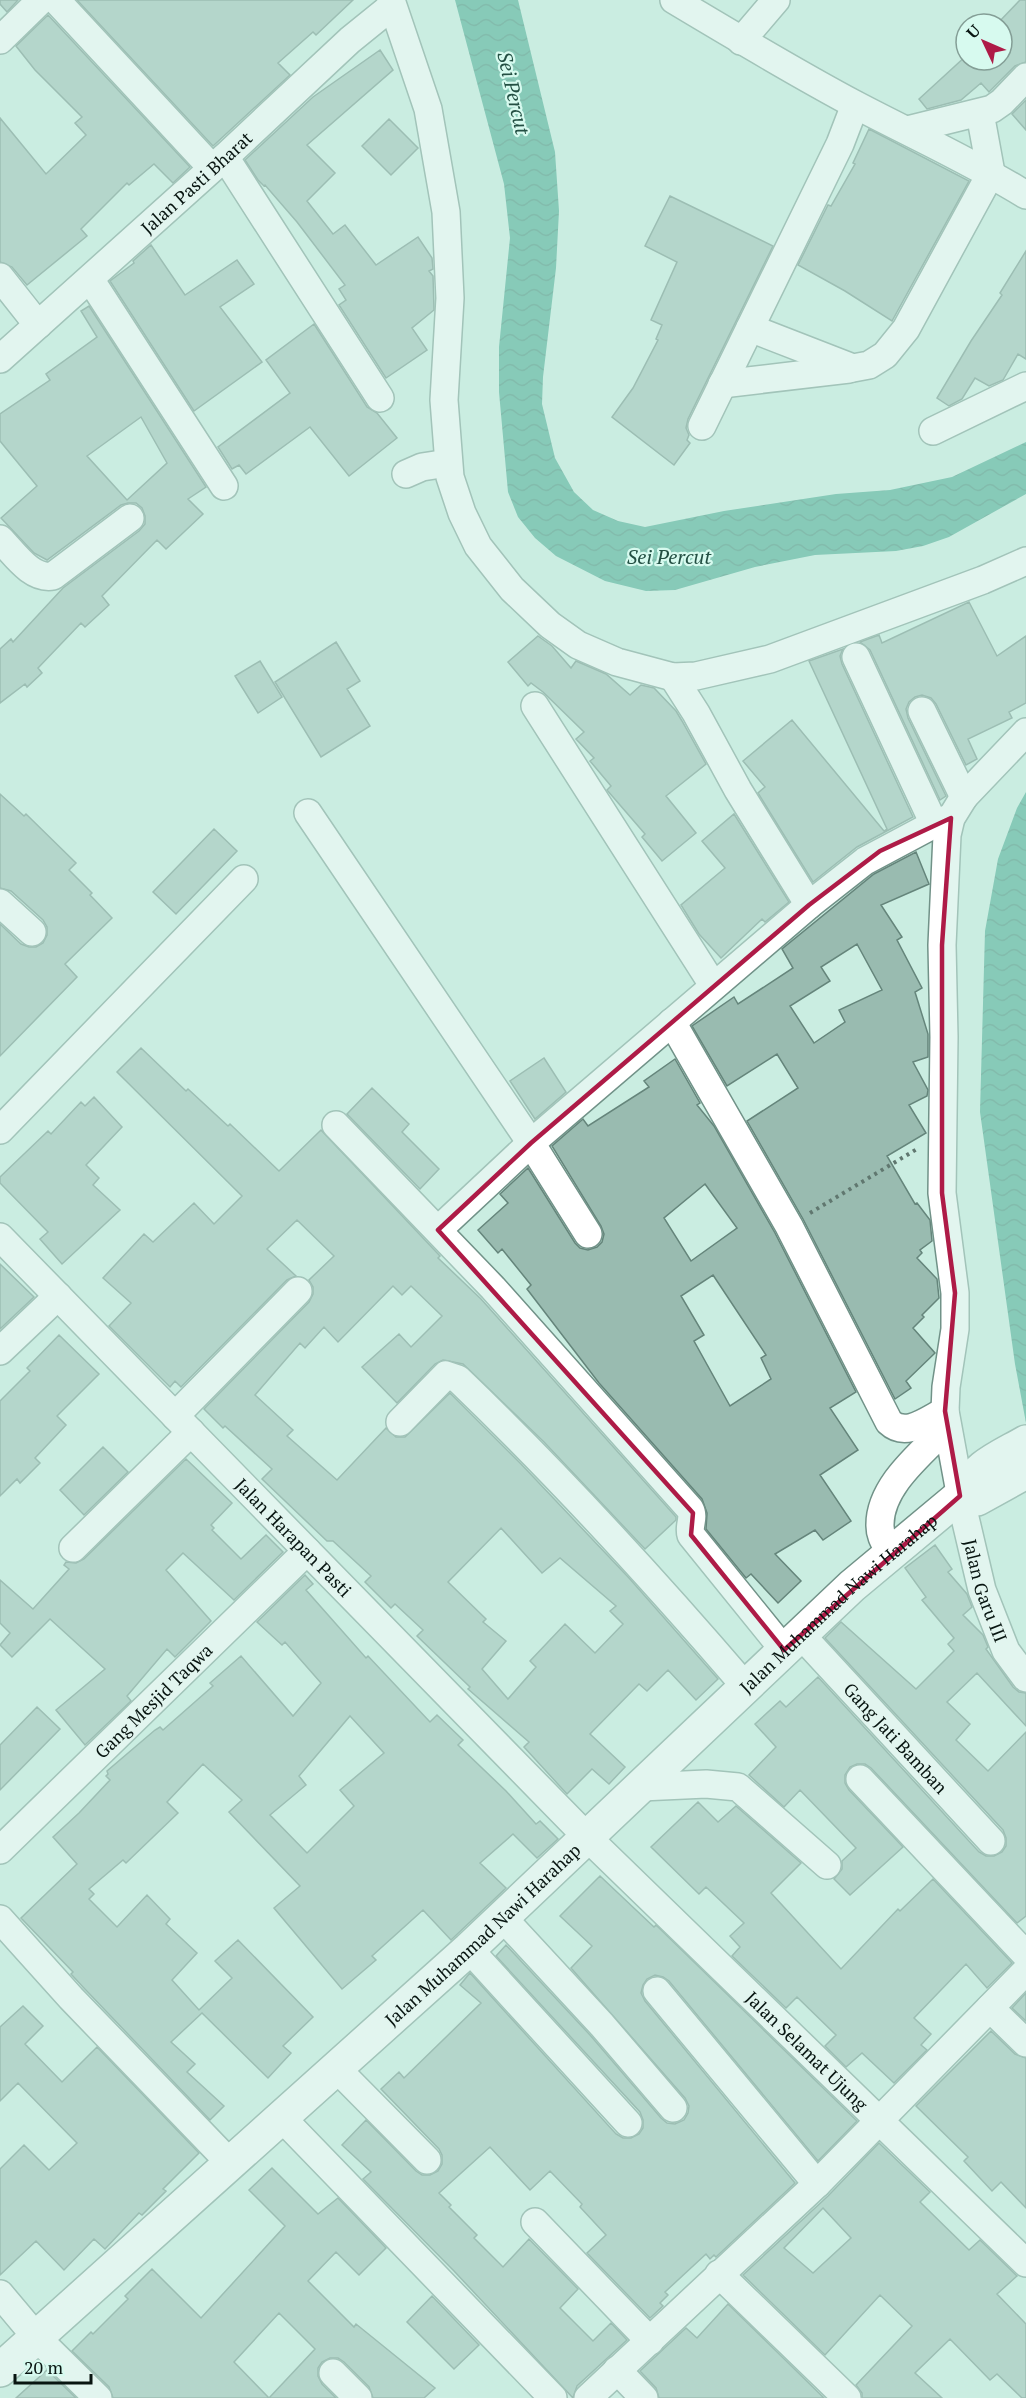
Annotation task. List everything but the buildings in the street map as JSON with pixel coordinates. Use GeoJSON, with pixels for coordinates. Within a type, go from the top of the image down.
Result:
{"type":"FeatureCollection","features":[{"type":"Feature","properties":{"kind":"main road"},"geometry":{"type":"LineString","coordinates":[[990,1476],[1026,1442]]}},
{"type":"Feature","properties":{"kind":"main road"},"geometry":{"type":"LineString","coordinates":[[990,1476],[1026,1472]]}},
{"type":"Feature","properties":{"kind":"main road","name":"Jalan Muhammad Nawi Harahap"},"geometry":{"type":"LineString","coordinates":[[0,2370],[469,1948],[588,1838],[792,1642],[890,1553],[960,1496],[969,1479],[990,1476]]}},
{"type":"Feature","properties":{"kind":"street"},"geometry":{"type":"LineString","coordinates":[[0,40],[41,0]]}},
{"type":"Feature","properties":{"kind":"street"},"geometry":{"type":"LineString","coordinates":[[56,0],[219,163],[380,398]]}},
{"type":"Feature","properties":{"kind":"street"},"geometry":{"type":"LineString","coordinates":[[674,0],[741,41],[855,105],[991,173],[1026,195]]}},
{"type":"Feature","properties":{"kind":"street"},"geometry":{"type":"LineString","coordinates":[[741,41],[776,0]]}},
{"type":"Feature","properties":{"kind":"street"},"geometry":{"type":"LineString","coordinates":[[392,3],[428,109],[446,212],[450,298],[444,400],[450,477],[462,513],[478,546],[512,589],[550,625],[578,645],[617,662],[673,677],[696,676],[770,659],[983,580],[1026,561]]}},
{"type":"Feature","properties":{"kind":"street","name":"Jalan Pasti Bharat"},"geometry":{"type":"LineString","coordinates":[[0,359],[219,163],[392,3]]}},
{"type":"Feature","properties":{"kind":"street"},"geometry":{"type":"LineString","coordinates":[[907,130],[980,113],[1002,102],[1026,77]]}},
{"type":"Feature","properties":{"kind":"street"},"geometry":{"type":"LineString","coordinates":[[702,426],[840,144],[855,105]]}},
{"type":"Feature","properties":{"kind":"street"},"geometry":{"type":"LineString","coordinates":[[722,384],[853,368],[869,365],[885,355],[906,329],[991,173],[980,113]]}},
{"type":"Feature","properties":{"kind":"street"},"geometry":{"type":"LineString","coordinates":[[0,277],[38,325]]}},
{"type":"Feature","properties":{"kind":"street"},"geometry":{"type":"LineString","coordinates":[[90,279],[224,486]]}},
{"type":"Feature","properties":{"kind":"street"},"geometry":{"type":"LineString","coordinates":[[750,328],[853,368]]}},
{"type":"Feature","properties":{"kind":"street"},"geometry":{"type":"LineString","coordinates":[[933,430],[1026,386]]}},
{"type":"Feature","properties":{"kind":"street"},"geometry":{"type":"LineString","coordinates":[[406,474],[422,467],[448,463]]}},
{"type":"Feature","properties":{"kind":"street"},"geometry":{"type":"LineString","coordinates":[[0,539],[33,572],[40,576],[53,576],[130,518]]}},
{"type":"Feature","properties":{"kind":"street"},"geometry":{"type":"LineString","coordinates":[[856,657],[950,813]]}},
{"type":"Feature","properties":{"kind":"street"},"geometry":{"type":"LineString","coordinates":[[673,677],[696,713],[738,790],[809,905]]}},
{"type":"Feature","properties":{"kind":"street"},"geometry":{"type":"LineString","coordinates":[[535,706],[713,985]]}},
{"type":"Feature","properties":{"kind":"street"},"geometry":{"type":"LineString","coordinates":[[922,711],[950,813]]}},
{"type":"Feature","properties":{"kind":"street"},"geometry":{"type":"LineString","coordinates":[[438,1230],[531,1143],[809,905],[865,861],[950,813],[1026,732]]}},
{"type":"Feature","properties":{"kind":"street"},"geometry":{"type":"LineString","coordinates":[[308,813],[531,1143],[588,1234]]}},
{"type":"Feature","properties":{"kind":"street","name":"Jalan Garu III"},"geometry":{"type":"LineString","coordinates":[[950,813],[944,862],[942,945],[944,1037],[942,1194],[955,1293],[955,1329],[946,1387],[946,1419],[960,1496],[982,1590],[1006,1651],[1026,1678]]}},
{"type":"Feature","properties":{"kind":"street"},"geometry":{"type":"LineString","coordinates":[[0,1130],[244,879]]}},
{"type":"Feature","properties":{"kind":"street"},"geometry":{"type":"LineString","coordinates":[[0,903],[32,932]]}},
{"type":"Feature","properties":{"kind":"street"},"geometry":{"type":"LineString","coordinates":[[672,1022],[789,1226],[889,1422],[895,1428],[903,1430],[946,1419]]}},
{"type":"Feature","properties":{"kind":"street","name":"Gang Jati Bamban"},"geometry":{"type":"LineString","coordinates":[[336,1125],[493,1288],[690,1509],[693,1516],[691,1535],[792,1642],[991,1841]]}},
{"type":"Feature","properties":{"kind":"street","name":"Jalan Harapan Pasti"},"geometry":{"type":"LineString","coordinates":[[0,1238],[588,1838]]}},
{"type":"Feature","properties":{"kind":"street"},"geometry":{"type":"LineString","coordinates":[[73,1548],[298,1291]]}},
{"type":"Feature","properties":{"kind":"street"},"geometry":{"type":"LineString","coordinates":[[0,1351],[58,1296]]}},
{"type":"Feature","properties":{"kind":"street"},"geometry":{"type":"LineString","coordinates":[[400,1422],[446,1376],[458,1378],[530,1449],[696,1629],[745,1686]]}},
{"type":"Feature","properties":{"kind":"street"},"geometry":{"type":"LineString","coordinates":[[890,1553],[882,1539],[880,1527],[882,1512],[892,1487],[946,1419]]}},
{"type":"Feature","properties":{"kind":"street","name":"Gang Mesjid Taqwa"},"geometry":{"type":"LineString","coordinates":[[0,1850],[307,1551]]}},
{"type":"Feature","properties":{"kind":"street"},"geometry":{"type":"LineString","coordinates":[[860,1779],[1026,1955]]}},
{"type":"Feature","properties":{"kind":"street"},"geometry":{"type":"LineString","coordinates":[[641,1787],[706,1784],[738,1787],[827,1865]]}},
{"type":"Feature","properties":{"kind":"street","name":"Jalan Selamat Ujung"},"geometry":{"type":"LineString","coordinates":[[588,1838],[1026,2263]]}},
{"type":"Feature","properties":{"kind":"street"},"geometry":{"type":"LineString","coordinates":[[502,1917],[602,2025],[674,2108]]}},
{"type":"Feature","properties":{"kind":"street"},"geometry":{"type":"LineString","coordinates":[[0,1919],[230,2163]]}},
{"type":"Feature","properties":{"kind":"street"},"geometry":{"type":"LineString","coordinates":[[469,1948],[628,2123]]}},
{"type":"Feature","properties":{"kind":"street"},"geometry":{"type":"LineString","coordinates":[[588,2398],[817,2184],[1026,1971]]}},
{"type":"Feature","properties":{"kind":"street"},"geometry":{"type":"LineString","coordinates":[[657,1991],[817,2184]]}},
{"type":"Feature","properties":{"kind":"street"},"geometry":{"type":"LineString","coordinates":[[990,2008],[1026,2043]]}},
{"type":"Feature","properties":{"kind":"street"},"geometry":{"type":"LineString","coordinates":[[336,2068],[427,2160]]}},
{"type":"Feature","properties":{"kind":"street"},"geometry":{"type":"LineString","coordinates":[[282,2116],[553,2398]]}},
{"type":"Feature","properties":{"kind":"street"},"geometry":{"type":"LineString","coordinates":[[535,2222],[650,2341]]}},
{"type":"Feature","properties":{"kind":"street"},"geometry":{"type":"LineString","coordinates":[[719,2274],[847,2398]]}},
{"type":"Feature","properties":{"kind":"street"},"geometry":{"type":"LineString","coordinates":[[0,2294],[37,2338],[98,2398]]}},
{"type":"Feature","properties":{"kind":"street"},"geometry":{"type":"LineString","coordinates":[[617,2370],[645,2398]]}},
{"type":"Feature","properties":{"kind":"street"},"geometry":{"type":"LineString","coordinates":[[333,2373],[358,2398]]}},
{"type":"Feature","properties":{"kind":"path"},"geometry":{"type":"LineString","coordinates":[[789,1226],[943,1135]]}},
{"type":"Feature","properties":{"kind":"highlighted area"},"geometry":{"type":"Polygon","coordinates":[[[951,818],[942,945],[942,1193],[955,1293],[945,1411],[960,1496],[784,1650],[691,1535],[693,1513],[438,1230],[531,1143],[809,905],[880,851],[951,818]]]}},
{"type":"Feature","properties":{"kind":"water","name":"Sei Percut"},"geometry":{"type":"Polygon","coordinates":[[[455,0],[518,0],[555,152],[559,211],[556,268],[542,404],[555,458],[574,492],[593,510],[618,521],[645,527],[724,511],[836,494],[890,490],[952,477],[1026,442],[1026,494],[949,537],[923,546],[896,551],[815,555],[755,567],[675,590],[646,591],[605,581],[556,556],[535,538],[518,517],[508,492],[499,392],[499,347],[510,238],[504,184],[455,0]]]}},
{"type":"Feature","properties":{"kind":"water"},"geometry":{"type":"Polygon","coordinates":[[[1026,792],[1026,1423],[1015,1364],[980,1112],[985,931],[998,859],[1017,808],[1026,792]]]}}]}
